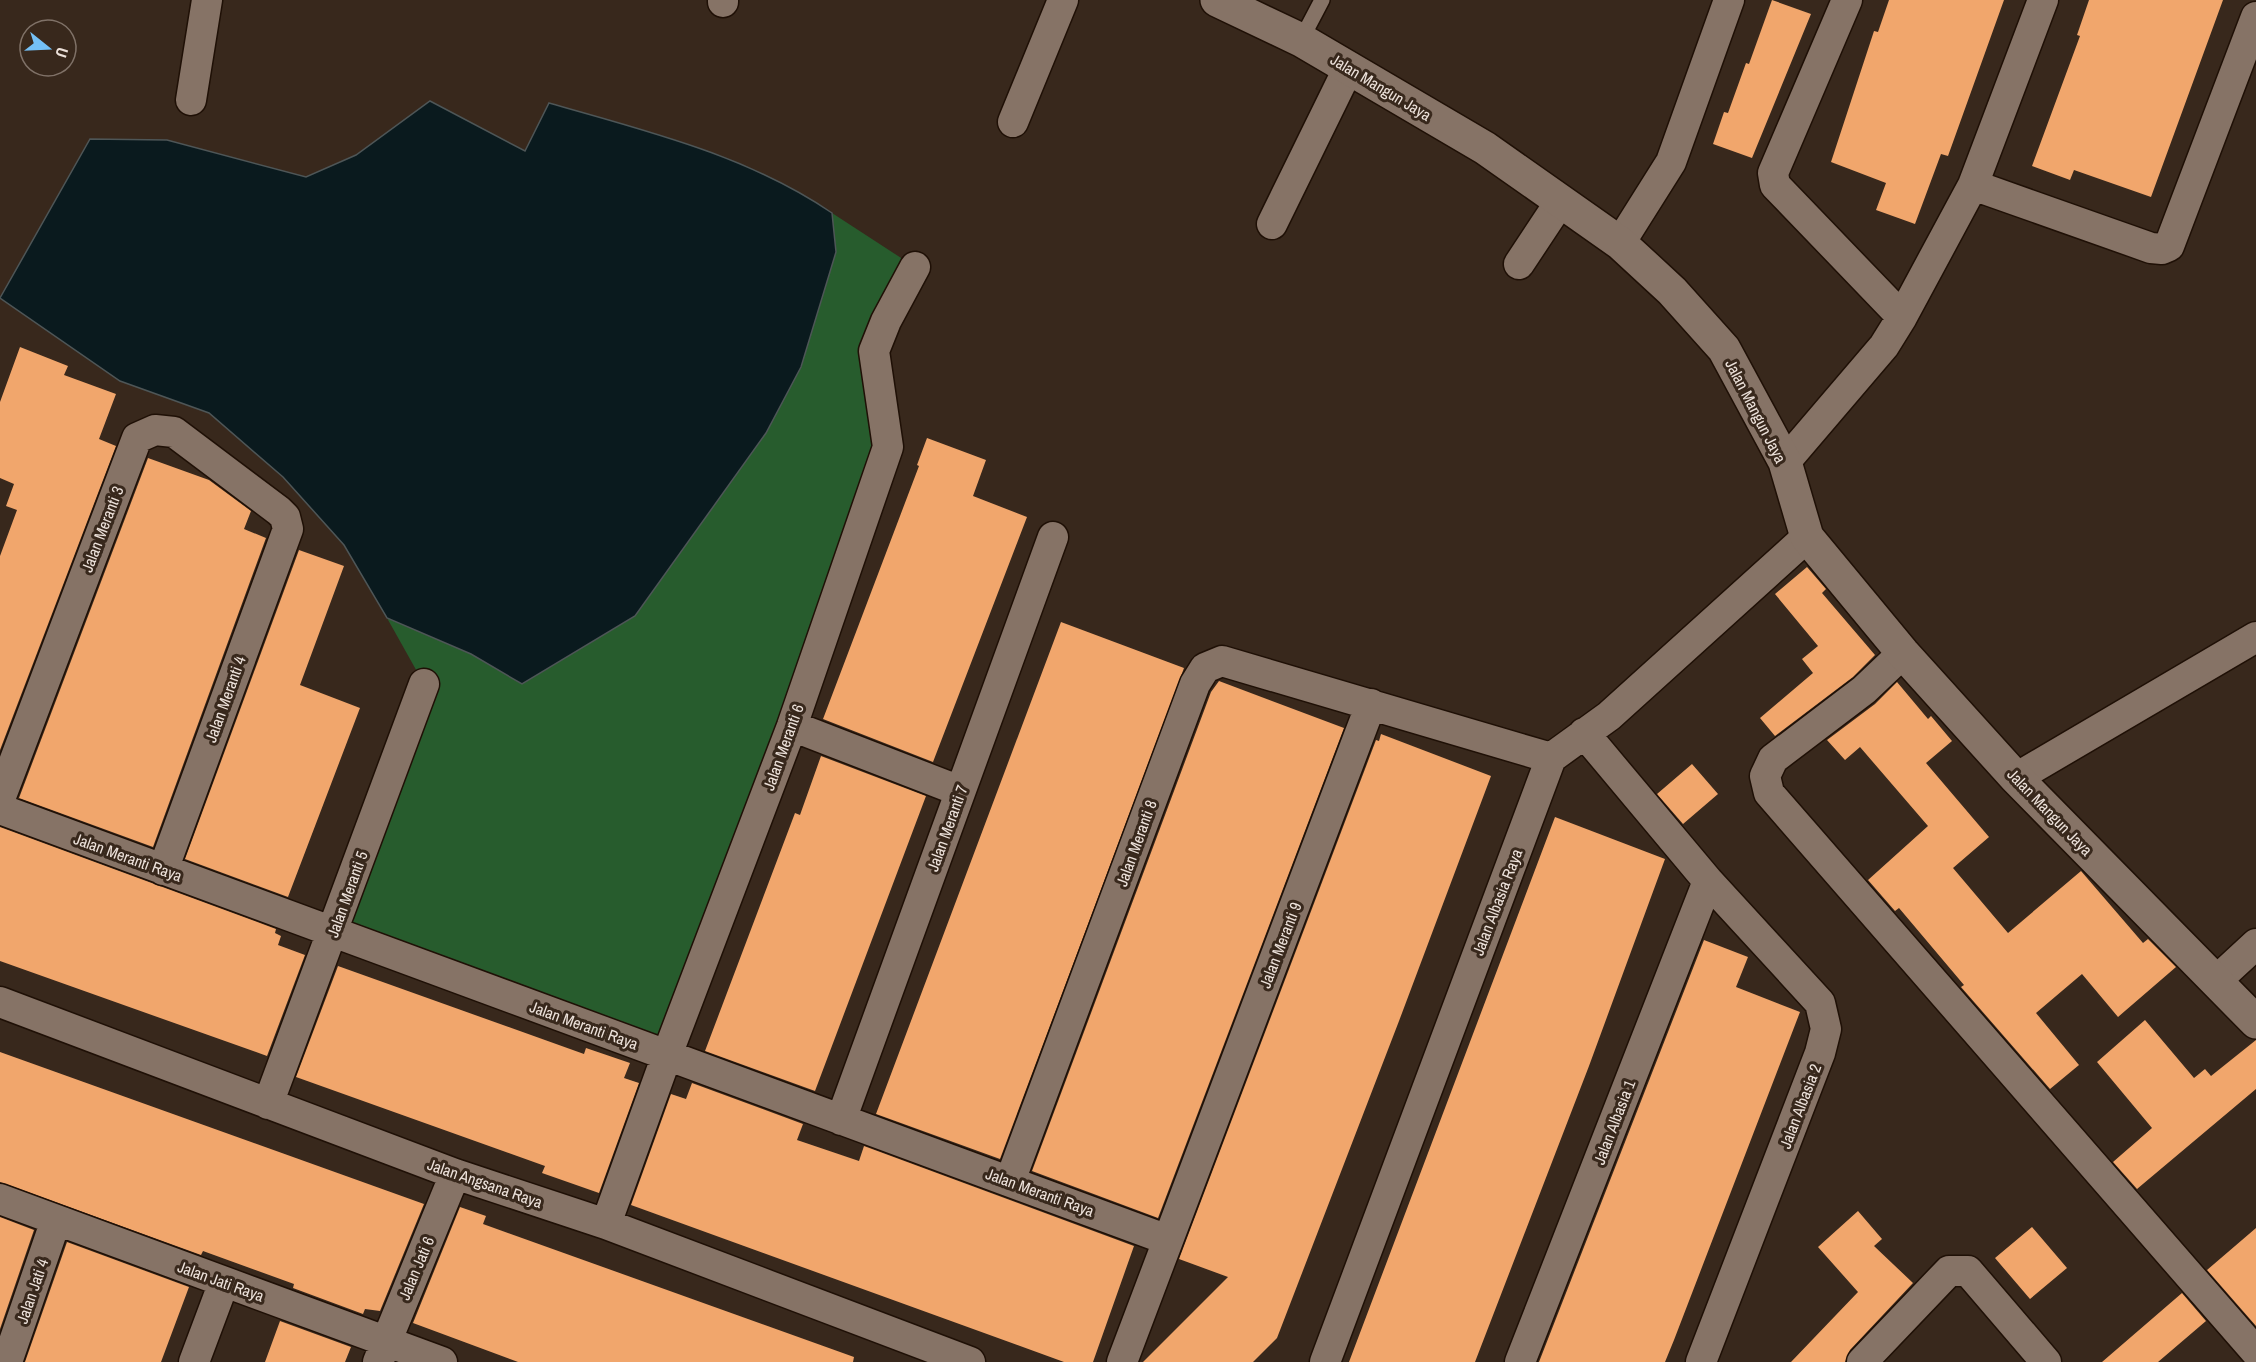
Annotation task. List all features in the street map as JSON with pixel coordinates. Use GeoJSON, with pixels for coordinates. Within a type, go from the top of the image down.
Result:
{"type":"FeatureCollection","features":[{"type":"Feature","properties":{"kind":"street"},"geometry":{"type":"LineString","coordinates":[[191,100],[207,0]]}},
{"type":"Feature","properties":{"kind":"street"},"geometry":{"type":"LineString","coordinates":[[1013,122],[1063,0]]}},
{"type":"Feature","properties":{"kind":"street","name":"Jalan Mangun Jaya"},"geometry":{"type":"LineString","coordinates":[[1217,0],[1301,40],[1485,148],[1620,243],[1672,291],[1724,349],[1785,462],[1807,537],[1903,653],[2016,778],[2256,1022]]}},
{"type":"Feature","properties":{"kind":"street"},"geometry":{"type":"LineString","coordinates":[[1620,243],[1671,162],[1729,0]]}},
{"type":"Feature","properties":{"kind":"street"},"geometry":{"type":"LineString","coordinates":[[1847,0],[1773,173],[1775,185],[1902,317]]}},
{"type":"Feature","properties":{"kind":"street"},"geometry":{"type":"LineString","coordinates":[[1785,462],[1884,346],[1902,317],[1973,186],[2043,0]]}},
{"type":"Feature","properties":{"kind":"street"},"geometry":{"type":"LineString","coordinates":[[1973,186],[2151,248],[2162,249],[2169,246],[2256,17]]}},
{"type":"Feature","properties":{"kind":"street"},"geometry":{"type":"LineString","coordinates":[[1272,224],[1349,67]]}},
{"type":"Feature","properties":{"kind":"street"},"geometry":{"type":"LineString","coordinates":[[1519,264],[1560,202]]}},
{"type":"Feature","properties":{"kind":"street","name":"Jalan Meranti 6"},"geometry":{"type":"LineString","coordinates":[[606,1224],[667,1055],[792,726],[888,447],[874,351],[886,321],[915,267]]}},
{"type":"Feature","properties":{"kind":"street","name":"Jalan Meranti 3"},"geometry":{"type":"LineString","coordinates":[[0,799],[137,438],[155,430],[174,432],[222,466],[285,517],[288,529]]}},
{"type":"Feature","properties":{"kind":"street","name":"Jalan Meranti 4"},"geometry":{"type":"LineString","coordinates":[[162,870],[288,529]]}},
{"type":"Feature","properties":{"kind":"street","name":"Jalan Meranti 7"},"geometry":{"type":"LineString","coordinates":[[841,1120],[1053,537]]}},
{"type":"Feature","properties":{"kind":"street"},"geometry":{"type":"LineString","coordinates":[[1371,704],[1551,758],[1609,716],[1807,537]]}},
{"type":"Feature","properties":{"kind":"street"},"geometry":{"type":"LineString","coordinates":[[2016,778],[2256,637]]}},
{"type":"Feature","properties":{"kind":"street"},"geometry":{"type":"LineString","coordinates":[[1903,653],[1864,690],[1773,759],[1765,776],[1769,793],[2256,1352]]}},
{"type":"Feature","properties":{"kind":"street","name":"Jalan Meranti 8"},"geometry":{"type":"LineString","coordinates":[[1010,1181],[1195,684],[1205,668],[1222,661],[1324,693],[1371,704]]}},
{"type":"Feature","properties":{"kind":"street","name":"Jalan Meranti 5"},"geometry":{"type":"LineString","coordinates":[[268,1104],[424,684]]}},
{"type":"Feature","properties":{"kind":"street","name":"Jalan Meranti 9"},"geometry":{"type":"LineString","coordinates":[[1122,1362],[1371,704]]}},
{"type":"Feature","properties":{"kind":"street"},"geometry":{"type":"LineString","coordinates":[[792,726],[960,791]]}},
{"type":"Feature","properties":{"kind":"street","name":"Jalan Albasia 2"},"geometry":{"type":"LineString","coordinates":[[1584,733],[1708,881],[1820,1003],[1826,1029],[1821,1053],[1701,1362]]}},
{"type":"Feature","properties":{"kind":"street","name":"Jalan Albasia Raya"},"geometry":{"type":"LineString","coordinates":[[1325,1362],[1551,758]]}},
{"type":"Feature","properties":{"kind":"street","name":"Jalan Meranti Raya"},"geometry":{"type":"LineString","coordinates":[[0,810],[1168,1240]]}},
{"type":"Feature","properties":{"kind":"street","name":"Jalan Albasia 1"},"geometry":{"type":"LineString","coordinates":[[1520,1362],[1708,881]]}},
{"type":"Feature","properties":{"kind":"street"},"geometry":{"type":"LineString","coordinates":[[2216,981],[2256,944]]}},
{"type":"Feature","properties":{"kind":"street","name":"Jalan Angsana Raya"},"geometry":{"type":"LineString","coordinates":[[0,1002],[455,1174],[606,1224],[970,1362]]}},
{"type":"Feature","properties":{"kind":"street","name":"Jalan Jati 6"},"geometry":{"type":"LineString","coordinates":[[382,1352],[455,1174]]}},
{"type":"Feature","properties":{"kind":"street","name":"Jalan Jati Raya"},"geometry":{"type":"LineString","coordinates":[[0,1199],[224,1282],[382,1352],[442,1362]]}},
{"type":"Feature","properties":{"kind":"street","name":"Jalan Jati 4"},"geometry":{"type":"LineString","coordinates":[[7,1362],[56,1220]]}},
{"type":"Feature","properties":{"kind":"street"},"geometry":{"type":"LineString","coordinates":[[1862,1362],[1949,1271],[1968,1271],[2046,1362]]}},
{"type":"Feature","properties":{"kind":"street"},"geometry":{"type":"LineString","coordinates":[[194,1362],[224,1282]]}},
{"type":"Feature","properties":{"kind":"lane"},"geometry":{"type":"LineString","coordinates":[[1301,40],[1322,0]]}},
{"type":"Feature","properties":{"kind":"green space"},"geometry":{"type":"Polygon","coordinates":[[[832,213],[915,267],[886,321],[885,410],[667,1055],[334,932],[424,684],[387,618],[471,654],[522,684],[635,616],[766,433],[801,367],[836,252],[832,213]]]}},
{"type":"Feature","properties":{"kind":"shaded area"},"geometry":{"type":"Polygon","coordinates":[[[430,101],[525,151],[549,103],[659,135],[731,160],[766,175],[832,213],[836,252],[801,367],[766,433],[635,616],[522,684],[471,654],[387,618],[344,545],[283,477],[209,413],[120,381],[0,298],[90,139],[167,140],[306,177],[356,155],[430,101]]]}},
{"type":"Feature","properties":{"kind":"building"},"geometry":{"type":"Polygon","coordinates":[[[1772,0],[1811,14],[1752,158],[1713,144],[1724,112],[1728,113],[1746,63],[1749,64],[1772,0]]]}},
{"type":"Feature","properties":{"kind":"building"},"geometry":{"type":"Polygon","coordinates":[[[1889,0],[2004,0],[1948,156],[1941,154],[1915,224],[1876,210],[1886,183],[1831,162],[1874,31],[1878,32],[1889,0]]]}},
{"type":"Feature","properties":{"kind":"building"},"geometry":{"type":"Polygon","coordinates":[[[2089,0],[2223,0],[2151,197],[2074,170],[2070,180],[2032,166],[2080,36],[2077,35],[2089,0]]]}},
{"type":"Feature","properties":{"kind":"building"},"geometry":{"type":"Polygon","coordinates":[[[20,347],[68,366],[64,375],[116,394],[99,439],[116,446],[0,750],[0,556],[17,510],[6,506],[14,484],[0,478],[0,402],[20,347]]]}},
{"type":"Feature","properties":{"kind":"building"},"geometry":{"type":"Polygon","coordinates":[[[927,438],[986,460],[973,496],[1027,517],[933,762],[823,719],[919,466],[917,465],[927,438]]]}},
{"type":"Feature","properties":{"kind":"building"},"geometry":{"type":"Polygon","coordinates":[[[148,458],[209,480],[251,511],[244,529],[266,538],[153,847],[19,798],[148,458]]]}},
{"type":"Feature","properties":{"kind":"building"},"geometry":{"type":"Polygon","coordinates":[[[299,550],[344,566],[300,685],[360,708],[288,897],[185,859],[299,550]]]}},
{"type":"Feature","properties":{"kind":"building"},"geometry":{"type":"Polygon","coordinates":[[[1807,567],[1826,589],[1822,593],[1875,655],[1853,677],[1775,736],[1760,718],[1813,673],[1802,659],[1818,646],[1775,594],[1807,567]]]}},
{"type":"Feature","properties":{"kind":"building"},"geometry":{"type":"Polygon","coordinates":[[[1061,622],[1184,668],[1000,1159],[876,1114],[1061,622]]]}},
{"type":"Feature","properties":{"kind":"building"},"geometry":{"type":"Polygon","coordinates":[[[1219,681],[1344,728],[1158,1218],[1032,1171],[1211,692],[1219,681]]]}},
{"type":"Feature","properties":{"kind":"building"},"geometry":{"type":"Polygon","coordinates":[[[1897,682],[1928,719],[1931,716],[1952,741],[1926,763],[1989,837],[1953,868],[2008,933],[2081,871],[2143,943],[2148,939],[2176,967],[2118,1017],[2082,974],[2036,1013],[2079,1065],[2050,1089],[1961,987],[1964,985],[1899,908],[1895,911],[1868,880],[1928,826],[1860,747],[1845,760],[1827,740],[1875,704],[1897,682]]]}},
{"type":"Feature","properties":{"kind":"building"},"geometry":{"type":"Polygon","coordinates":[[[1381,734],[1491,776],[1399,1021],[1277,1338],[1253,1362],[1143,1362],[1228,1277],[1179,1259],[1376,740],[1379,741],[1381,734]]]}},
{"type":"Feature","properties":{"kind":"building"},"geometry":{"type":"Polygon","coordinates":[[[821,756],[926,796],[815,1091],[705,1051],[795,813],[800,815],[821,756]]]}},
{"type":"Feature","properties":{"kind":"building"},"geometry":{"type":"Polygon","coordinates":[[[1692,764],[1718,794],[1683,824],[1657,794],[1692,764]]]}},
{"type":"Feature","properties":{"kind":"building"},"geometry":{"type":"Polygon","coordinates":[[[1555,817],[1665,859],[1589,1066],[1475,1362],[1349,1362],[1555,817]]]}},
{"type":"Feature","properties":{"kind":"building"},"geometry":{"type":"Polygon","coordinates":[[[0,827],[276,929],[275,933],[281,936],[278,945],[305,955],[267,1056],[0,961],[0,827]]]}},
{"type":"Feature","properties":{"kind":"building"},"geometry":{"type":"Polygon","coordinates":[[[1704,940],[1748,957],[1736,987],[1800,1012],[1674,1340],[1665,1362],[1539,1362],[1704,940]]]}},
{"type":"Feature","properties":{"kind":"building"},"geometry":{"type":"Polygon","coordinates":[[[338,966],[584,1054],[586,1048],[630,1063],[624,1078],[639,1083],[599,1193],[542,1173],[545,1166],[296,1077],[338,966]]]}},
{"type":"Feature","properties":{"kind":"building"},"geometry":{"type":"Polygon","coordinates":[[[2145,1020],[2194,1078],[2205,1069],[2211,1076],[2256,1040],[2256,1089],[2137,1189],[2113,1162],[2152,1128],[2097,1062],[2145,1020]]]}},
{"type":"Feature","properties":{"kind":"building"},"geometry":{"type":"Polygon","coordinates":[[[0,1052],[424,1204],[380,1311],[365,1309],[363,1314],[293,1288],[294,1284],[203,1251],[201,1255],[0,1182],[0,1052]]]}},
{"type":"Feature","properties":{"kind":"building"},"geometry":{"type":"Polygon","coordinates":[[[692,1083],[803,1124],[797,1140],[859,1161],[864,1146],[1134,1246],[1093,1362],[1064,1362],[631,1205],[671,1094],[686,1099],[692,1083]]]}},
{"type":"Feature","properties":{"kind":"building"},"geometry":{"type":"Polygon","coordinates":[[[460,1207],[486,1216],[483,1224],[854,1357],[853,1362],[518,1362],[413,1323],[460,1207]]]}},
{"type":"Feature","properties":{"kind":"building"},"geometry":{"type":"Polygon","coordinates":[[[1858,1211],[1882,1239],[1874,1246],[1913,1283],[1850,1350],[1845,1362],[1791,1362],[1858,1292],[1818,1247],[1858,1211]]]}},
{"type":"Feature","properties":{"kind":"building"},"geometry":{"type":"Polygon","coordinates":[[[0,1217],[34,1230],[0,1329],[0,1217]]]}},
{"type":"Feature","properties":{"kind":"building"},"geometry":{"type":"Polygon","coordinates":[[[2032,1227],[2067,1268],[2030,1299],[1995,1258],[2032,1227]]]}},
{"type":"Feature","properties":{"kind":"building"},"geometry":{"type":"Polygon","coordinates":[[[2256,1228],[2256,1326],[2207,1270],[2256,1228]]]}},
{"type":"Feature","properties":{"kind":"building"},"geometry":{"type":"Polygon","coordinates":[[[67,1242],[189,1287],[161,1362],[25,1362],[67,1242]]]}},
{"type":"Feature","properties":{"kind":"building"},"geometry":{"type":"Polygon","coordinates":[[[2182,1293],[2206,1321],[2158,1362],[2102,1362],[2182,1293]]]}},
{"type":"Feature","properties":{"kind":"building"},"geometry":{"type":"Polygon","coordinates":[[[280,1321],[351,1347],[345,1362],[265,1362],[280,1321]]]}}]}
